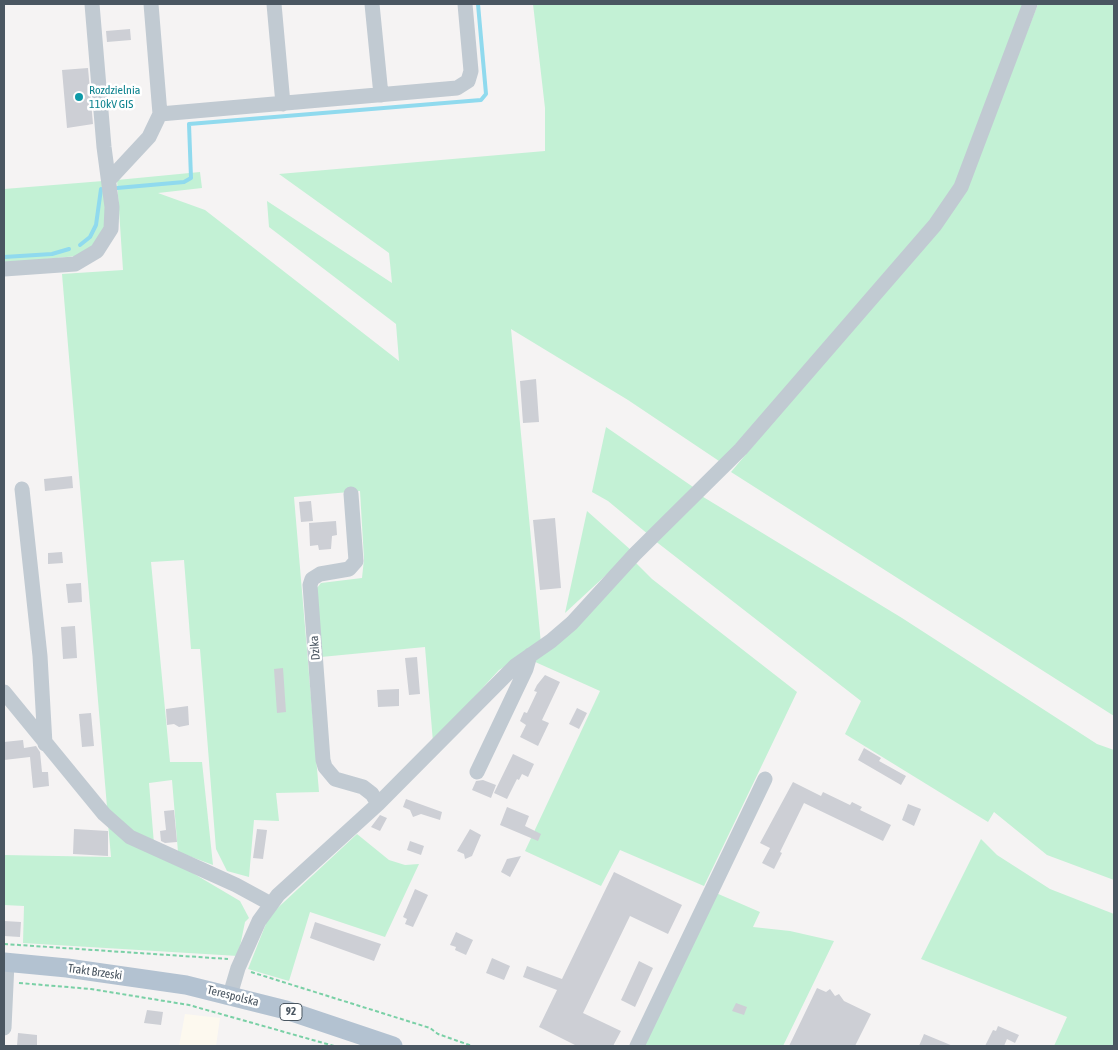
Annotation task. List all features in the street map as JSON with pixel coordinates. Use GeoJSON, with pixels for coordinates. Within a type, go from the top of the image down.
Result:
{"type":"FeatureCollection","features":[{"type":"Feature","properties":{"kind":"main road","name":"Trakt Brzeski"},"geometry":{"type":"LineString","coordinates":[[6,962],[67,968],[186,985]]}},
{"type":"Feature","properties":{"kind":"main road","name":"Terespolska"},"geometry":{"type":"LineString","coordinates":[[186,985],[286,1010],[393,1046]]}},
{"type":"Feature","properties":{"kind":"street"},"geometry":{"type":"LineString","coordinates":[[4,270],[75,264],[97,251],[111,229],[109,180],[104,147],[92,4]]}},
{"type":"Feature","properties":{"kind":"street"},"geometry":{"type":"LineString","coordinates":[[109,180],[148,137],[160,114],[151,4]]}},
{"type":"Feature","properties":{"kind":"street"},"geometry":{"type":"LineString","coordinates":[[274,4],[283,104]]}},
{"type":"Feature","properties":{"kind":"street"},"geometry":{"type":"LineString","coordinates":[[372,4],[380,96]]}},
{"type":"Feature","properties":{"kind":"street"},"geometry":{"type":"LineString","coordinates":[[160,114],[457,88],[468,81],[471,71],[465,4]]}},
{"type":"Feature","properties":{"kind":"street"},"geometry":{"type":"LineString","coordinates":[[230,995],[238,968],[259,921],[278,895],[378,804],[515,666],[551,641],[572,623],[634,554],[741,449],[935,225],[961,187],[1030,4]]}},
{"type":"Feature","properties":{"kind":"street"},"geometry":{"type":"LineString","coordinates":[[22,489],[40,656],[45,744]]}},
{"type":"Feature","properties":{"kind":"street","name":"Dzika"},"geometry":{"type":"LineString","coordinates":[[352,494],[356,561],[349,569],[320,574],[312,579],[310,585],[323,760],[325,767],[335,779],[363,787],[372,794],[378,804]]}},
{"type":"Feature","properties":{"kind":"street"},"geometry":{"type":"LineString","coordinates":[[477,772],[526,669],[530,655]]}},
{"type":"Feature","properties":{"kind":"street"},"geometry":{"type":"LineString","coordinates":[[4,692],[104,814],[130,837],[236,885],[271,904]]}},
{"type":"Feature","properties":{"kind":"street"},"geometry":{"type":"LineString","coordinates":[[637,1046],[765,779]]}},
{"type":"Feature","properties":{"kind":"street"},"geometry":{"type":"LineString","coordinates":[[4,1028],[6,962]]}},
{"type":"Feature","properties":{"kind":"path"},"geometry":{"type":"LineString","coordinates":[[6,982],[92,988],[189,1005],[334,1046]]}},
{"type":"Feature","properties":{"kind":"shaded area"},"geometry":{"type":"Polygon","coordinates":[[[185,1014],[220,1018],[216,1046],[179,1046],[185,1014]]]}},
{"type":"Feature","properties":{"kind":"green space"},"geometry":{"type":"Polygon","coordinates":[[[533,4],[1025,4],[956,185],[943,206],[722,463],[628,400],[511,329],[541,644],[499,670],[433,742],[425,647],[321,657],[316,589],[321,583],[362,578],[364,559],[360,491],[294,497],[319,792],[276,793],[279,821],[254,820],[249,877],[227,871],[216,849],[200,649],[191,649],[184,560],[151,562],[170,762],[202,762],[213,865],[178,852],[172,780],[149,783],[154,844],[130,832],[107,807],[62,274],[123,270],[117,180],[200,172],[202,188],[158,193],[205,210],[399,361],[396,324],[269,227],[267,201],[392,283],[389,253],[279,174],[545,151],[545,108],[533,4]]]}},
{"type":"Feature","properties":{"kind":"green space"},"geometry":{"type":"Polygon","coordinates":[[[1038,4],[1114,4],[1114,716],[731,472],[946,218],[965,189],[1038,4]]]}},
{"type":"Feature","properties":{"kind":"green space"},"geometry":{"type":"Polygon","coordinates":[[[103,181],[108,217],[98,243],[77,256],[4,263],[4,189],[103,181]]]}},
{"type":"Feature","properties":{"kind":"green space"},"geometry":{"type":"Polygon","coordinates":[[[606,427],[696,489],[649,535],[608,501],[592,492],[606,427]]]}},
{"type":"Feature","properties":{"kind":"green space"},"geometry":{"type":"Polygon","coordinates":[[[700,495],[902,618],[1097,744],[1114,750],[1114,880],[1047,855],[994,812],[988,822],[845,734],[861,701],[654,540],[700,495]]]}},
{"type":"Feature","properties":{"kind":"green space"},"geometry":{"type":"Polygon","coordinates":[[[587,511],[632,551],[565,613],[587,511]]]}},
{"type":"Feature","properties":{"kind":"green space"},"geometry":{"type":"Polygon","coordinates":[[[635,562],[652,579],[797,692],[704,886],[620,850],[601,886],[525,851],[600,691],[533,661],[635,562]]]}},
{"type":"Feature","properties":{"kind":"green space"},"geometry":{"type":"Polygon","coordinates":[[[108,823],[240,901],[249,918],[245,922],[238,956],[23,943],[24,906],[4,905],[4,855],[111,857],[108,823]]]}},
{"type":"Feature","properties":{"kind":"green space"},"geometry":{"type":"Polygon","coordinates":[[[357,834],[389,860],[405,865],[419,864],[385,937],[310,912],[289,981],[248,969],[269,916],[357,834]]]}},
{"type":"Feature","properties":{"kind":"green space"},"geometry":{"type":"Polygon","coordinates":[[[981,839],[997,855],[1050,889],[1114,914],[1114,1046],[1054,1046],[1067,1017],[921,959],[981,839]]]}},
{"type":"Feature","properties":{"kind":"green space"},"geometry":{"type":"Polygon","coordinates":[[[716,893],[760,912],[753,927],[790,931],[834,941],[783,1046],[644,1046],[716,893]]]}},
{"type":"Feature","properties":{"kind":"building"},"geometry":{"type":"Polygon","coordinates":[[[130,29],[131,40],[107,42],[106,31],[130,29]]]}},
{"type":"Feature","properties":{"kind":"building","name":"Rozdzielnia 110kV GIS"},"geometry":{"type":"Polygon","coordinates":[[[88,68],[93,124],[67,128],[62,70],[88,68]]]}},
{"type":"Feature","properties":{"kind":"building"},"geometry":{"type":"Polygon","coordinates":[[[536,379],[539,422],[523,423],[520,381],[536,379]]]}},
{"type":"Feature","properties":{"kind":"building"},"geometry":{"type":"Polygon","coordinates":[[[72,476],[73,488],[45,491],[44,479],[72,476]]]}},
{"type":"Feature","properties":{"kind":"building"},"geometry":{"type":"Polygon","coordinates":[[[311,501],[313,521],[301,522],[299,502],[311,501]]]}},
{"type":"Feature","properties":{"kind":"building"},"geometry":{"type":"Polygon","coordinates":[[[555,518],[561,588],[540,590],[533,520],[555,518]]]}},
{"type":"Feature","properties":{"kind":"building"},"geometry":{"type":"Polygon","coordinates":[[[336,521],[337,535],[332,536],[331,549],[319,550],[318,545],[310,546],[309,523],[336,521]]]}},
{"type":"Feature","properties":{"kind":"building"},"geometry":{"type":"Polygon","coordinates":[[[62,552],[63,563],[48,564],[48,553],[62,552]]]}},
{"type":"Feature","properties":{"kind":"building"},"geometry":{"type":"Polygon","coordinates":[[[81,583],[82,602],[68,603],[66,584],[81,583]]]}},
{"type":"Feature","properties":{"kind":"building"},"geometry":{"type":"Polygon","coordinates":[[[75,626],[77,658],[63,659],[61,627],[75,626]]]}},
{"type":"Feature","properties":{"kind":"building"},"geometry":{"type":"Polygon","coordinates":[[[417,657],[420,694],[409,695],[405,658],[417,657]]]}},
{"type":"Feature","properties":{"kind":"building"},"geometry":{"type":"Polygon","coordinates":[[[283,668],[286,712],[277,713],[274,669],[283,668]]]}},
{"type":"Feature","properties":{"kind":"building"},"geometry":{"type":"Polygon","coordinates":[[[545,675],[560,682],[542,720],[549,723],[538,746],[520,737],[526,725],[520,721],[524,712],[527,713],[537,692],[534,691],[545,675]]]}},
{"type":"Feature","properties":{"kind":"building"},"geometry":{"type":"Polygon","coordinates":[[[399,689],[399,706],[378,707],[377,690],[399,689]]]}},
{"type":"Feature","properties":{"kind":"building"},"geometry":{"type":"Polygon","coordinates":[[[188,706],[189,725],[179,727],[174,724],[167,725],[166,709],[188,706]]]}},
{"type":"Feature","properties":{"kind":"building"},"geometry":{"type":"Polygon","coordinates":[[[577,708],[587,713],[579,729],[569,724],[577,708]]]}},
{"type":"Feature","properties":{"kind":"building"},"geometry":{"type":"Polygon","coordinates":[[[91,713],[94,746],[82,747],[79,714],[91,713]]]}},
{"type":"Feature","properties":{"kind":"building"},"geometry":{"type":"Polygon","coordinates":[[[23,740],[24,748],[36,746],[40,752],[42,772],[48,772],[49,786],[33,788],[30,757],[4,760],[4,742],[23,740]]]}},
{"type":"Feature","properties":{"kind":"building"},"geometry":{"type":"Polygon","coordinates":[[[864,748],[881,758],[879,761],[906,776],[901,785],[858,760],[864,748]]]}},
{"type":"Feature","properties":{"kind":"building"},"geometry":{"type":"Polygon","coordinates":[[[513,754],[534,764],[528,777],[522,774],[519,780],[517,779],[507,799],[494,793],[513,754]]]}},
{"type":"Feature","properties":{"kind":"building"},"geometry":{"type":"Polygon","coordinates":[[[483,780],[496,785],[491,798],[472,790],[476,781],[483,780]]]}},
{"type":"Feature","properties":{"kind":"building"},"geometry":{"type":"Polygon","coordinates":[[[793,782],[821,796],[823,792],[850,805],[852,802],[862,807],[860,810],[891,825],[883,841],[804,803],[780,852],[782,853],[774,869],[762,863],[770,848],[760,843],[793,782]]]}},
{"type":"Feature","properties":{"kind":"building"},"geometry":{"type":"Polygon","coordinates":[[[406,799],[442,812],[440,820],[421,814],[413,817],[410,810],[403,807],[406,799]]]}},
{"type":"Feature","properties":{"kind":"building"},"geometry":{"type":"Polygon","coordinates":[[[908,804],[921,809],[914,826],[902,820],[908,804]]]}},
{"type":"Feature","properties":{"kind":"building"},"geometry":{"type":"Polygon","coordinates":[[[507,807],[529,816],[525,826],[541,834],[538,841],[500,825],[507,807]]]}},
{"type":"Feature","properties":{"kind":"building"},"geometry":{"type":"Polygon","coordinates":[[[174,810],[177,842],[165,843],[161,841],[160,831],[166,830],[164,811],[174,810]]]}},
{"type":"Feature","properties":{"kind":"building"},"geometry":{"type":"Polygon","coordinates":[[[380,815],[387,818],[380,831],[371,827],[380,815]]]}},
{"type":"Feature","properties":{"kind":"building"},"geometry":{"type":"Polygon","coordinates":[[[74,829],[108,831],[108,856],[73,854],[74,829]]]}},
{"type":"Feature","properties":{"kind":"building"},"geometry":{"type":"Polygon","coordinates":[[[257,829],[267,830],[263,859],[253,858],[257,829]]]}},
{"type":"Feature","properties":{"kind":"building"},"geometry":{"type":"Polygon","coordinates":[[[470,829],[481,835],[472,856],[465,859],[464,854],[457,851],[470,829]]]}},
{"type":"Feature","properties":{"kind":"building"},"geometry":{"type":"Polygon","coordinates":[[[410,841],[424,846],[421,855],[407,850],[410,841]]]}},
{"type":"Feature","properties":{"kind":"building"},"geometry":{"type":"Polygon","coordinates":[[[521,856],[510,877],[501,872],[507,859],[521,856]]]}},
{"type":"Feature","properties":{"kind":"building"},"geometry":{"type":"Polygon","coordinates":[[[614,872],[682,905],[668,934],[630,916],[583,1013],[621,1031],[613,1046],[577,1046],[539,1027],[557,990],[523,977],[527,966],[562,979],[614,872]]]}},
{"type":"Feature","properties":{"kind":"building"},"geometry":{"type":"Polygon","coordinates":[[[415,889],[428,895],[413,927],[405,924],[407,919],[403,917],[415,889]]]}},
{"type":"Feature","properties":{"kind":"building"},"geometry":{"type":"Polygon","coordinates":[[[4,921],[21,922],[20,937],[4,936],[4,921]]]}},
{"type":"Feature","properties":{"kind":"building"},"geometry":{"type":"Polygon","coordinates":[[[315,922],[381,944],[374,961],[310,938],[315,922]]]}},
{"type":"Feature","properties":{"kind":"building"},"geometry":{"type":"Polygon","coordinates":[[[456,932],[473,940],[466,955],[455,950],[456,947],[450,945],[456,932]]]}},
{"type":"Feature","properties":{"kind":"building"},"geometry":{"type":"Polygon","coordinates":[[[492,958],[510,966],[504,980],[486,973],[492,958]]]}},
{"type":"Feature","properties":{"kind":"building"},"geometry":{"type":"Polygon","coordinates":[[[639,961],[653,968],[635,1007],[621,1000],[639,961]]]}},
{"type":"Feature","properties":{"kind":"building"},"geometry":{"type":"Polygon","coordinates":[[[817,988],[826,992],[830,989],[835,996],[839,994],[844,1001],[871,1014],[855,1046],[789,1046],[817,988]]]}},
{"type":"Feature","properties":{"kind":"building"},"geometry":{"type":"Polygon","coordinates":[[[736,1003],[747,1007],[744,1015],[732,1011],[736,1003]]]}},
{"type":"Feature","properties":{"kind":"building"},"geometry":{"type":"Polygon","coordinates":[[[147,1010],[163,1012],[161,1025],[144,1023],[147,1010]]]}},
{"type":"Feature","properties":{"kind":"building"},"geometry":{"type":"Polygon","coordinates":[[[998,1026],[1019,1035],[1015,1043],[1007,1039],[1004,1046],[985,1046],[993,1030],[996,1031],[998,1026]]]}},
{"type":"Feature","properties":{"kind":"building"},"geometry":{"type":"Polygon","coordinates":[[[18,1033],[37,1035],[37,1046],[17,1046],[18,1033]]]}},
{"type":"Feature","properties":{"kind":"building"},"geometry":{"type":"Polygon","coordinates":[[[924,1034],[953,1046],[919,1046],[924,1034]]]}},
{"type":"Feature","properties":{"kind":"waterway"},"geometry":{"type":"LineString","coordinates":[[117,188],[184,182],[191,178],[189,124],[481,100],[486,94],[478,4]]}},
{"type":"Feature","properties":{"kind":"waterway"},"geometry":{"type":"LineString","coordinates":[[80,245],[90,237],[96,225],[101,189]]}},
{"type":"Feature","properties":{"kind":"waterway"},"geometry":{"type":"LineString","coordinates":[[4,257],[52,254],[69,249]]}},
{"type":"Feature","properties":{"kind":"place","name":"Rozdzielnia 110kV GIS"},"geometry":{"type":"Point","coordinates":[79,97]}}]}
